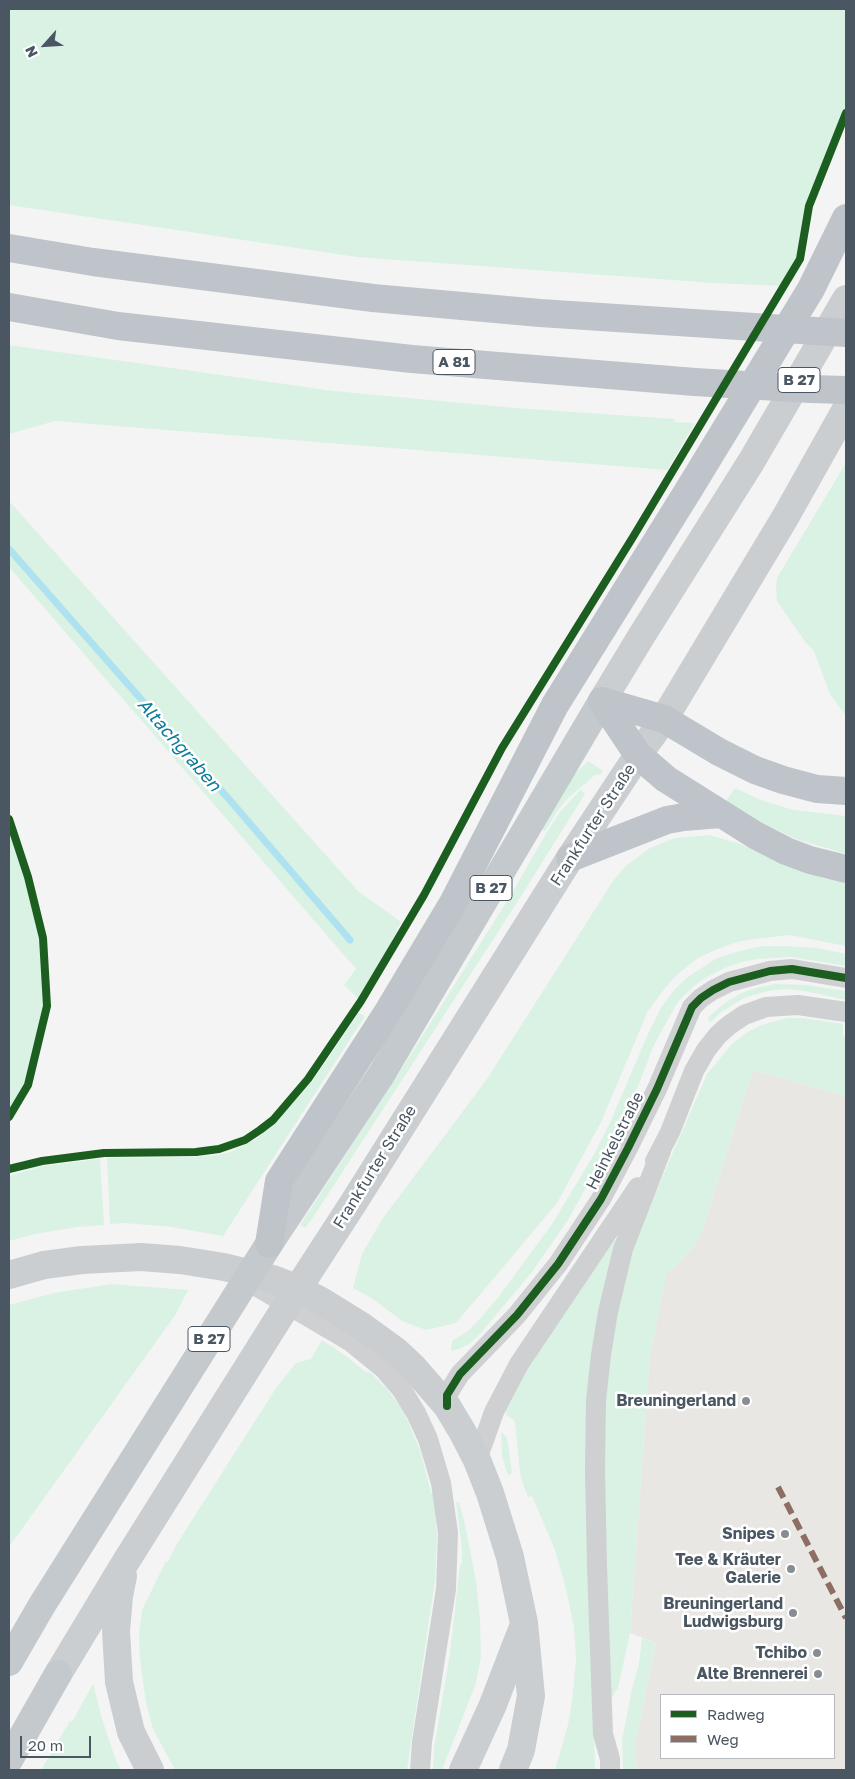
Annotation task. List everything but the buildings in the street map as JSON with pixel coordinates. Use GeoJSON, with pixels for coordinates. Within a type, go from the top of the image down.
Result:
{"type":"FeatureCollection","features":[{"type":"Feature","properties":{"kind":"highway"},"geometry":{"type":"LineString","coordinates":[[269,1244],[279,1181],[389,1010],[453,903],[555,705],[806,297],[846,218]]}},
{"type":"Feature","properties":{"kind":"highway"},"geometry":{"type":"LineString","coordinates":[[9,248],[93,262],[373,298],[540,312],[846,333]]}},
{"type":"Feature","properties":{"kind":"highway","name":"A 81"},"geometry":{"type":"LineString","coordinates":[[9,308],[118,326],[382,356],[695,382],[846,390]]}},
{"type":"Feature","properties":{"kind":"highway"},"geometry":{"type":"LineString","coordinates":[[602,701],[664,720],[719,752],[756,770],[783,780],[817,789],[846,791]]}},
{"type":"Feature","properties":{"kind":"highway"},"geometry":{"type":"LineString","coordinates":[[602,701],[638,755],[666,779],[754,835],[786,851],[810,860],[846,869]]}},
{"type":"Feature","properties":{"kind":"highway","name":"B 27"},"geometry":{"type":"LineString","coordinates":[[9,1662],[42,1605],[269,1244],[381,1075],[602,701]]}},
{"type":"Feature","properties":{"kind":"highway"},"geometry":{"type":"LineString","coordinates":[[570,858],[668,820],[720,814]]}},
{"type":"Feature","properties":{"kind":"highway"},"geometry":{"type":"LineString","coordinates":[[9,1631],[42,1605]]}},
{"type":"Feature","properties":{"kind":"highway","name":"B 27"},"geometry":{"type":"LineString","coordinates":[[9,1760],[58,1674]]}},
{"type":"Feature","properties":{"kind":"main road","name":"B 27"},"geometry":{"type":"LineString","coordinates":[[602,701],[751,462],[846,299]]}},
{"type":"Feature","properties":{"kind":"main road","name":"Frankfurter Straße"},"geometry":{"type":"LineString","coordinates":[[125,1563],[570,858],[638,755],[664,720],[786,516],[846,409]]}},
{"type":"Feature","properties":{"kind":"main road"},"geometry":{"type":"LineString","coordinates":[[9,1275],[44,1265],[141,1256],[224,1267],[273,1279],[296,1288],[363,1327],[380,1353],[413,1367],[447,1406],[462,1431],[477,1460],[490,1493],[508,1549],[524,1623],[531,1696],[520,1750],[513,1770]]}},
{"type":"Feature","properties":{"kind":"main road","name":"B 27"},"geometry":{"type":"LineString","coordinates":[[58,1674],[125,1563]]}},
{"type":"Feature","properties":{"kind":"main road"},"geometry":{"type":"LineString","coordinates":[[125,1563],[119,1596],[116,1631],[119,1682],[131,1732],[150,1770]]}},
{"type":"Feature","properties":{"kind":"main road"},"geometry":{"type":"LineString","coordinates":[[463,1770],[492,1707],[524,1623]]}},
{"type":"Feature","properties":{"kind":"street","name":"Heinkelstraße"},"geometry":{"type":"LineString","coordinates":[[447,1406],[448,1395],[460,1374],[517,1315],[558,1264],[600,1199],[657,1089],[692,1007],[701,998],[729,982],[770,971],[792,969],[846,978]]}},
{"type":"Feature","properties":{"kind":"street"},"geometry":{"type":"LineString","coordinates":[[610,1770],[610,1759],[603,1734],[597,1557],[596,1401],[600,1355],[608,1312],[624,1249],[694,1071],[706,1050],[718,1035],[744,1016],[766,1007],[798,1005],[846,1012]]}},
{"type":"Feature","properties":{"kind":"street"},"geometry":{"type":"LineString","coordinates":[[477,1460],[494,1412],[519,1364],[661,1151]]}},
{"type":"Feature","properties":{"kind":"street"},"geometry":{"type":"LineString","coordinates":[[380,1353],[384,1368],[407,1398],[428,1439],[446,1507],[448,1533],[446,1589],[422,1742],[420,1770]]}},
{"type":"Feature","properties":{"kind":"street"},"geometry":{"type":"LineString","coordinates":[[413,1367],[430,1377],[443,1378],[460,1374]]}},
{"type":"Feature","properties":{"kind":"shaded area","name":"Breuningerland"},"geometry":{"type":"Polygon","coordinates":[[[753,1070],[846,1096],[846,1770],[638,1770],[636,1763],[636,1739],[656,1643],[630,1633],[650,1355],[666,1275],[686,1255],[700,1237],[753,1070]]]}},
{"type":"Feature","properties":{"kind":"green space"},"geometry":{"type":"Polygon","coordinates":[[[9,9],[846,9],[846,113],[809,206],[800,259],[783,286],[714,283],[357,257],[9,205],[9,9]]]}},
{"type":"Feature","properties":{"kind":"green space"},"geometry":{"type":"Polygon","coordinates":[[[9,345],[334,391],[515,408],[675,419],[674,422],[695,423],[667,470],[55,421],[9,434],[9,345]]]}},
{"type":"Feature","properties":{"kind":"green space"},"geometry":{"type":"Polygon","coordinates":[[[846,463],[846,716],[830,694],[814,651],[806,643],[777,601],[776,590],[777,578],[846,463]]]}},
{"type":"Feature","properties":{"kind":"green space"},"geometry":{"type":"Polygon","coordinates":[[[9,501],[358,891],[401,922],[361,1001],[344,985],[356,969],[9,567],[9,501]]]}},
{"type":"Feature","properties":{"kind":"green space"},"geometry":{"type":"Polygon","coordinates":[[[588,761],[603,771],[600,775],[595,775],[567,799],[545,831],[542,830],[552,808],[572,776],[588,761]]]}},
{"type":"Feature","properties":{"kind":"green space"},"geometry":{"type":"Polygon","coordinates":[[[735,788],[761,800],[793,810],[846,816],[846,854],[796,839],[751,818],[726,801],[735,788]]]}},
{"type":"Feature","properties":{"kind":"green space"},"geometry":{"type":"Polygon","coordinates":[[[580,790],[585,793],[583,797],[518,901],[312,1219],[305,1228],[300,1225],[411,1054],[512,893],[547,832],[560,812],[580,790]]]}},
{"type":"Feature","properties":{"kind":"green space"},"geometry":{"type":"Polygon","coordinates":[[[9,819],[28,877],[43,938],[47,1006],[28,1085],[9,1117],[9,819]]]}},
{"type":"Feature","properties":{"kind":"green space"},"geometry":{"type":"Polygon","coordinates":[[[709,835],[737,843],[823,878],[846,882],[846,946],[790,935],[754,939],[720,948],[698,958],[679,973],[648,1011],[601,1122],[557,1203],[456,1323],[426,1330],[402,1321],[373,1299],[353,1288],[362,1254],[383,1218],[487,1079],[615,878],[627,865],[650,848],[675,838],[709,835]]]}},
{"type":"Feature","properties":{"kind":"green space"},"geometry":{"type":"Polygon","coordinates":[[[763,946],[817,948],[846,954],[846,966],[792,957],[757,959],[727,967],[695,985],[677,1003],[653,1047],[639,1084],[615,1135],[568,1220],[532,1272],[480,1334],[469,1344],[451,1351],[452,1341],[468,1331],[477,1322],[500,1295],[552,1224],[593,1156],[609,1125],[662,1006],[676,988],[688,977],[717,958],[763,946]]]}},
{"type":"Feature","properties":{"kind":"green space"},"geometry":{"type":"Polygon","coordinates":[[[775,984],[807,985],[846,991],[846,1000],[804,991],[786,989],[768,991],[744,998],[720,1013],[711,1022],[709,1021],[708,1018],[726,1002],[742,993],[775,984]]]}},
{"type":"Feature","properties":{"kind":"green space"},"geometry":{"type":"Polygon","coordinates":[[[359,1013],[365,1016],[223,1236],[172,1227],[125,1223],[110,1224],[107,1158],[217,1155],[231,1152],[255,1140],[265,1132],[312,1082],[359,1013]]]}},
{"type":"Feature","properties":{"kind":"green space"},"geometry":{"type":"Polygon","coordinates":[[[788,1018],[802,1018],[843,1024],[843,1035],[846,1038],[846,1096],[753,1070],[700,1237],[666,1276],[650,1355],[630,1633],[618,1688],[612,1697],[609,1695],[603,1535],[606,1387],[623,1288],[635,1240],[707,1074],[732,1044],[746,1033],[761,1025],[788,1018]]]}},
{"type":"Feature","properties":{"kind":"green space"},"geometry":{"type":"Polygon","coordinates":[[[100,1159],[104,1225],[77,1227],[35,1234],[9,1241],[9,1176],[43,1166],[100,1159]]]}},
{"type":"Feature","properties":{"kind":"green space"},"geometry":{"type":"Polygon","coordinates":[[[616,1240],[587,1431],[595,1770],[555,1770],[568,1725],[572,1701],[576,1660],[574,1627],[555,1550],[532,1496],[528,1497],[523,1484],[515,1422],[506,1415],[506,1411],[527,1370],[566,1309],[611,1242],[616,1240]]]}},
{"type":"Feature","properties":{"kind":"green space"},"geometry":{"type":"Polygon","coordinates":[[[111,1284],[188,1290],[176,1314],[9,1547],[9,1305],[54,1293],[111,1284]]]}},
{"type":"Feature","properties":{"kind":"green space"},"geometry":{"type":"Polygon","coordinates":[[[322,1340],[367,1373],[368,1371],[372,1374],[387,1389],[403,1410],[420,1450],[431,1493],[434,1493],[437,1538],[435,1580],[407,1770],[175,1770],[153,1729],[146,1703],[139,1635],[142,1610],[166,1561],[168,1562],[175,1547],[276,1388],[296,1363],[311,1359],[322,1340]]]}},
{"type":"Feature","properties":{"kind":"green space"},"geometry":{"type":"Polygon","coordinates":[[[501,1432],[507,1437],[512,1473],[508,1475],[502,1456],[501,1432]]]}},
{"type":"Feature","properties":{"kind":"green space"},"geometry":{"type":"Polygon","coordinates":[[[456,1502],[459,1502],[465,1525],[476,1581],[481,1657],[476,1683],[442,1770],[433,1770],[434,1748],[450,1653],[460,1565],[462,1564],[462,1548],[456,1502]]]}},
{"type":"Feature","properties":{"kind":"green space"},"geometry":{"type":"Polygon","coordinates":[[[642,1638],[656,1643],[636,1739],[636,1763],[638,1770],[623,1770],[622,1740],[639,1664],[642,1638]]]}},
{"type":"Feature","properties":{"kind":"green space"},"geometry":{"type":"Polygon","coordinates":[[[93,1684],[102,1719],[121,1770],[41,1770],[70,1721],[72,1722],[93,1684]]]}},
{"type":"Feature","properties":{"kind":"waterway","name":"Altachgraben"},"geometry":{"type":"LineString","coordinates":[[9,549],[350,940]]}},
{"type":"Feature","properties":{"kind":"marked path"},"geometry":{"type":"LineString","coordinates":[[778,1487],[846,1618]]}},
{"type":"Feature","properties":{"kind":"cycle path"},"geometry":{"type":"LineString","coordinates":[[9,1169],[42,1161],[104,1153],[196,1152],[219,1149],[245,1140],[273,1120],[308,1079],[361,1001],[424,895],[502,748],[633,537],[800,259],[809,206],[846,113]]}},
{"type":"Feature","properties":{"kind":"cycle path"},"geometry":{"type":"LineString","coordinates":[[9,819],[28,877],[43,938],[47,1006],[28,1085],[9,1117]]}},
{"type":"Feature","properties":{"kind":"cycle path"},"geometry":{"type":"LineString","coordinates":[[447,1406],[447,1395],[460,1374],[517,1315],[558,1264],[601,1199],[657,1089],[692,1007],[701,998],[729,982],[770,971],[792,969],[846,978]]}},
{"type":"Feature","properties":{"kind":"place","name":"Breuningerland"},"geometry":{"type":"Point","coordinates":[746,1401]}},
{"type":"Feature","properties":{"kind":"place","name":"Snipes"},"geometry":{"type":"Point","coordinates":[785,1534]}},
{"type":"Feature","properties":{"kind":"place","name":"Tee & Kräuter Galerie"},"geometry":{"type":"Point","coordinates":[791,1569]}},
{"type":"Feature","properties":{"kind":"place","name":"Breuningerland Ludwigsburg"},"geometry":{"type":"Point","coordinates":[793,1613]}},
{"type":"Feature","properties":{"kind":"place","name":"Tchibo"},"geometry":{"type":"Point","coordinates":[817,1653]}},
{"type":"Feature","properties":{"kind":"place","name":"Alte Brennerei"},"geometry":{"type":"Point","coordinates":[818,1674]}}]}
